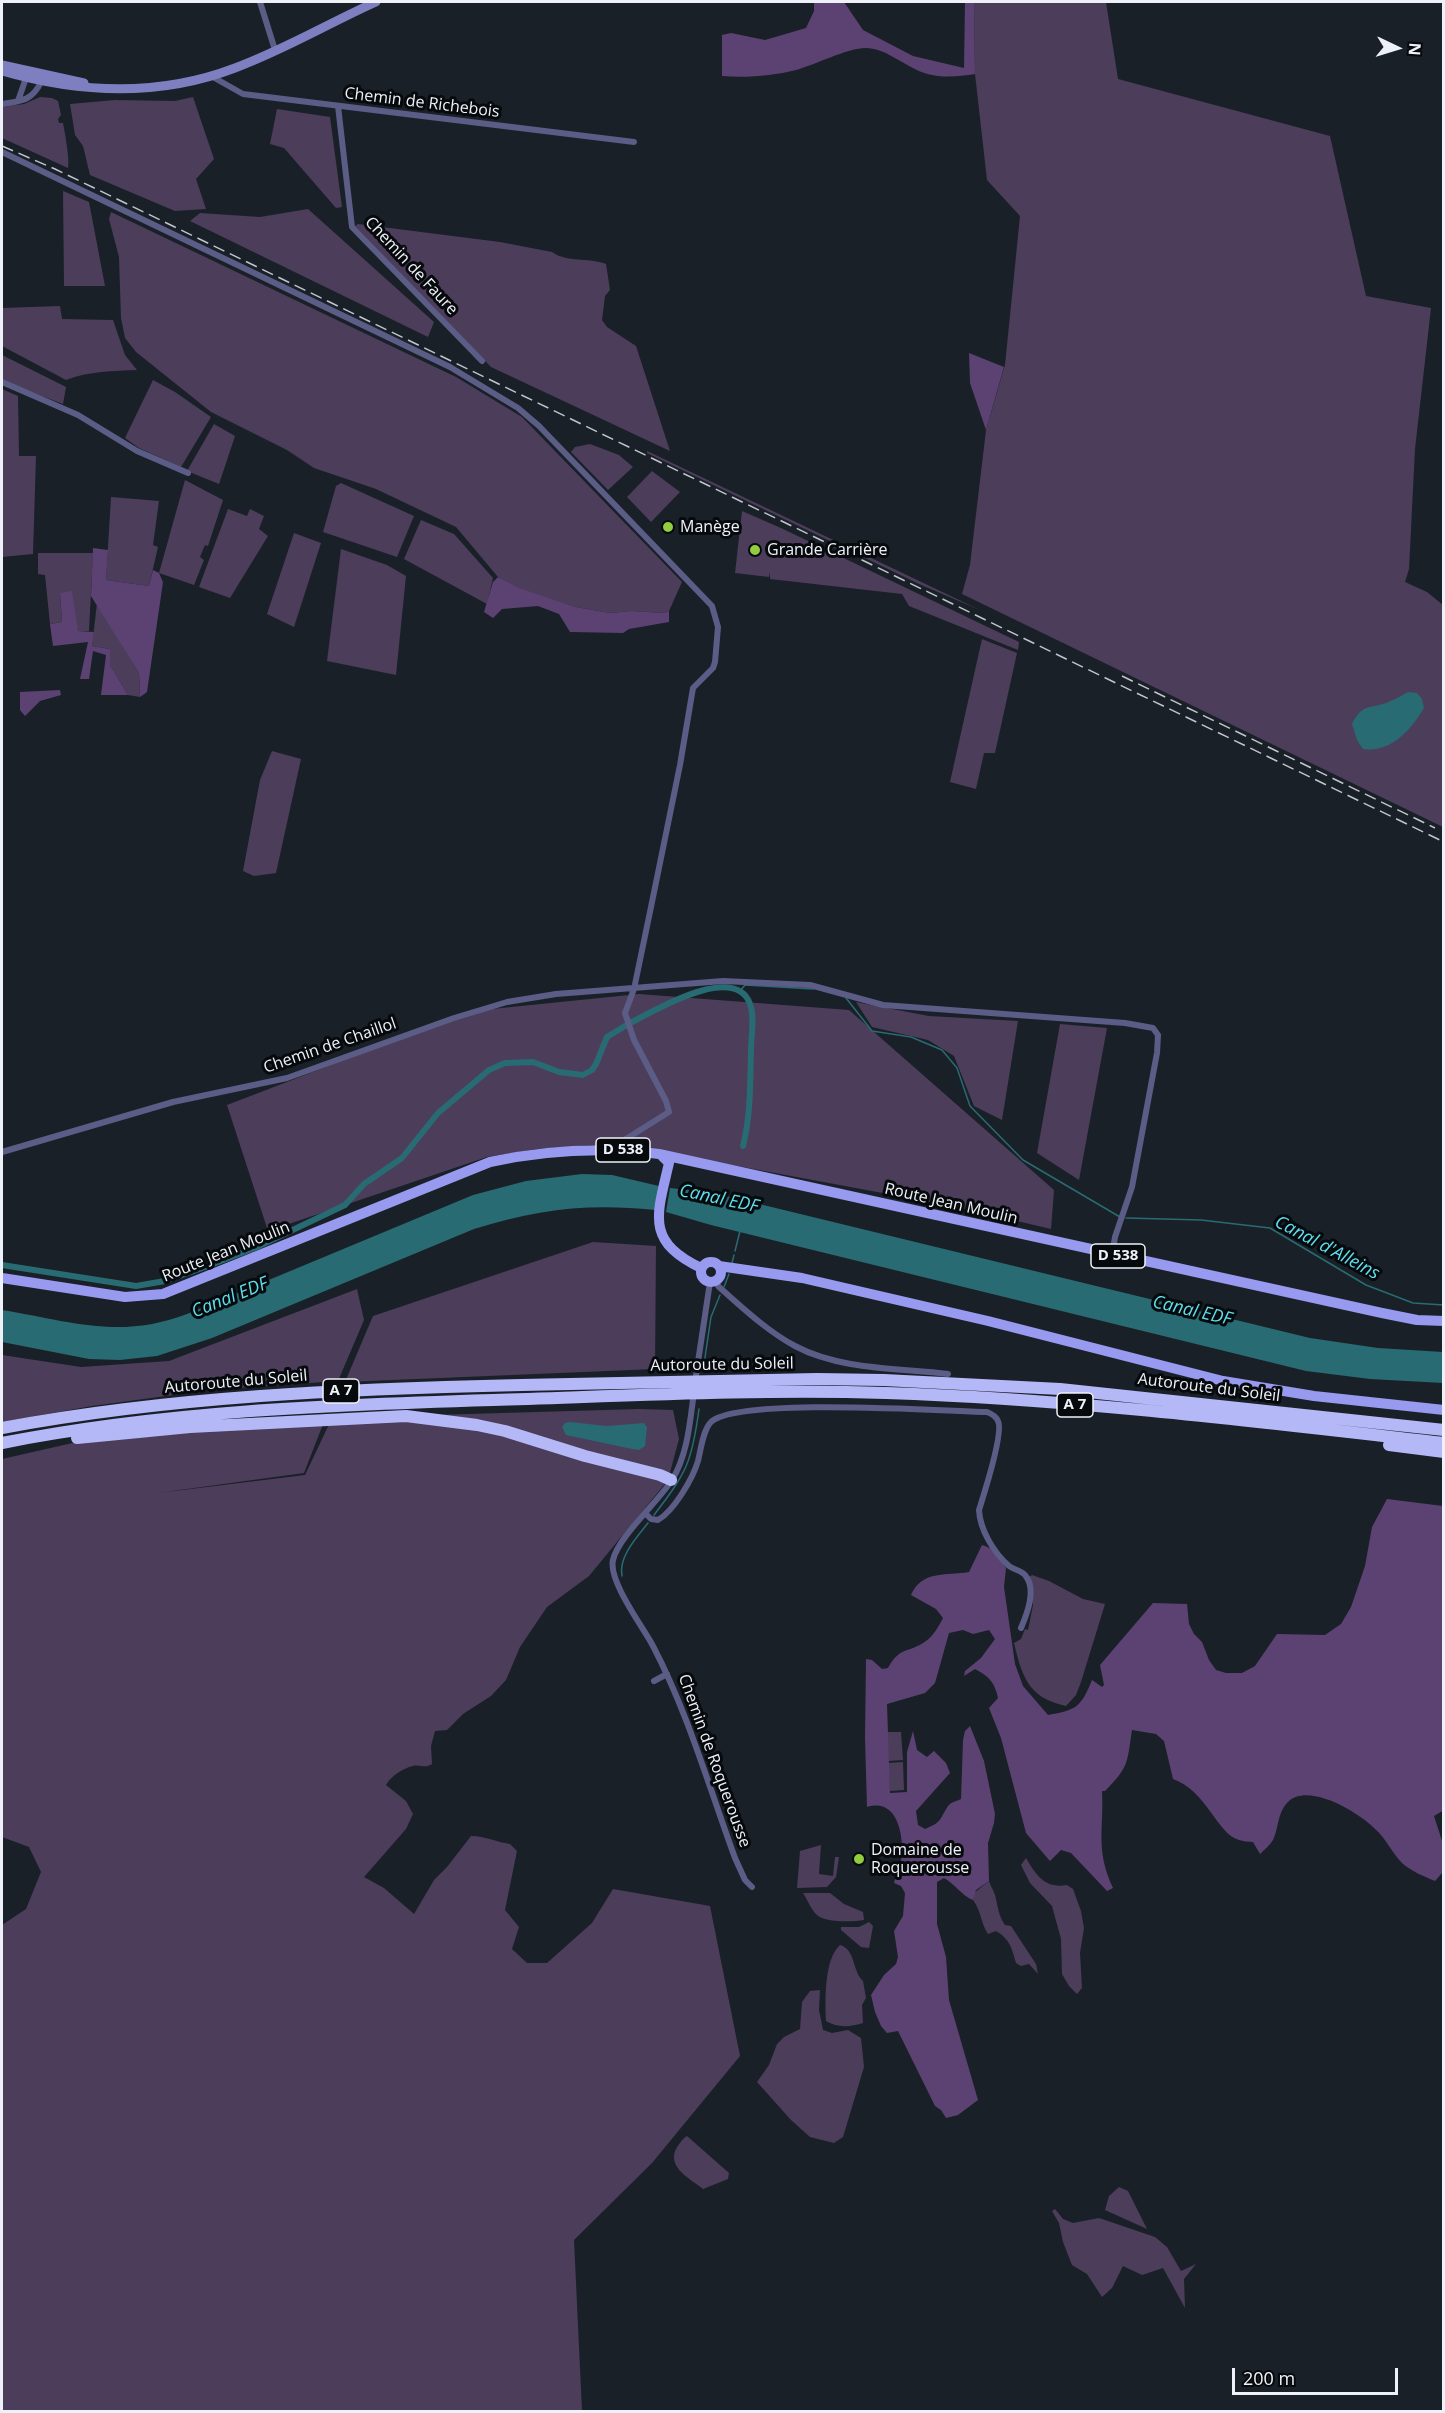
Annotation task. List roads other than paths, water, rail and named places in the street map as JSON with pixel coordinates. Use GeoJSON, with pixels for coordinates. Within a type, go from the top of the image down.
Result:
{"type":"FeatureCollection","features":[{"type":"Feature","properties":{"kind":"highway","name":"Autoroute du Soleil"},"geometry":{"type":"LineString","coordinates":[[2,1443],[138,1421],[245,1411],[681,1388],[884,1380],[1060,1389],[1443,1430]]}},
{"type":"Feature","properties":{"kind":"highway","name":"Autoroute du Soleil"},"geometry":{"type":"LineString","coordinates":[[706,1387],[938,1395],[1257,1423],[1443,1443]]}},
{"type":"Feature","properties":{"kind":"highway","name":"Autoroute du Soleil"},"geometry":{"type":"LineString","coordinates":[[2,1428],[118,1410],[244,1396],[375,1389],[681,1388]]}},
{"type":"Feature","properties":{"kind":"highway"},"geometry":{"type":"LineString","coordinates":[[2,1449],[144,1431],[406,1416],[506,1431],[585,1456],[660,1474],[671,1480]]}},
{"type":"Feature","properties":{"kind":"highway"},"geometry":{"type":"LineString","coordinates":[[1257,1423],[1443,1452]]}},
{"type":"Feature","properties":{"kind":"main road"},"geometry":{"type":"LineString","coordinates":[[2,71],[95,89],[177,84],[236,68],[376,2]]}},
{"type":"Feature","properties":{"kind":"main road"},"geometry":{"type":"LineString","coordinates":[[2,64],[31,77],[144,87]]}},
{"type":"Feature","properties":{"kind":"main road","name":"Route Jean Moulin"},"geometry":{"type":"LineString","coordinates":[[2,1278],[125,1297],[163,1294],[490,1162],[527,1154],[578,1149],[704,1164],[1382,1313],[1417,1320],[1443,1321]]}},
{"type":"Feature","properties":{"kind":"main road","name":"Route Jean Moulin"},"geometry":{"type":"LineString","coordinates":[[452,1176],[530,1158],[620,1153]]}},
{"type":"Feature","properties":{"kind":"main road"},"geometry":{"type":"LineString","coordinates":[[664,1160],[664,1184],[658,1213],[660,1231],[666,1243],[684,1259],[701,1268]]}},
{"type":"Feature","properties":{"kind":"main road","name":"D 538"},"geometry":{"type":"LineString","coordinates":[[664,1160],[794,1185]]}},
{"type":"Feature","properties":{"kind":"main road"},"geometry":{"type":"LineString","coordinates":[[701,1268],[708,1262],[714,1262],[719,1274]]}},
{"type":"Feature","properties":{"kind":"main road"},"geometry":{"type":"LineString","coordinates":[[701,1268],[702,1277],[719,1274],[802,1278],[988,1321],[1223,1381],[1314,1396],[1443,1410]]}},
{"type":"Feature","properties":{"kind":"street"},"geometry":{"type":"LineString","coordinates":[[260,2],[275,50]]}},
{"type":"Feature","properties":{"kind":"street","name":"Chemin de Richebois"},"geometry":{"type":"LineString","coordinates":[[211,76],[243,94],[634,142]]}},
{"type":"Feature","properties":{"kind":"street"},"geometry":{"type":"LineString","coordinates":[[2,104],[26,101],[33,96],[31,77]]}},
{"type":"Feature","properties":{"kind":"street"},"geometry":{"type":"LineString","coordinates":[[18,101],[31,77]]}},
{"type":"Feature","properties":{"kind":"street","name":"Chemin de Faure"},"geometry":{"type":"LineString","coordinates":[[338,106],[352,227],[482,361]]}},
{"type":"Feature","properties":{"kind":"street"},"geometry":{"type":"LineString","coordinates":[[2,152],[450,367],[503,398],[539,426],[706,599],[717,620],[715,662],[710,672],[696,682],[692,694],[680,765],[634,989],[625,1013],[628,1028],[666,1101],[669,1112],[621,1142],[620,1153]]}},
{"type":"Feature","properties":{"kind":"street"},"geometry":{"type":"LineString","coordinates":[[2,382],[78,415],[137,451],[188,473]]}},
{"type":"Feature","properties":{"kind":"street","name":"Chemin de Chaillol"},"geometry":{"type":"LineString","coordinates":[[2,1152],[173,1102],[286,1078],[492,1005],[556,994],[723,981],[793,984],[825,988],[867,1002],[884,1005],[1125,1023],[1153,1028],[1158,1035],[1158,1053],[1132,1187],[1115,1237],[1112,1255]]}},
{"type":"Feature","properties":{"kind":"street"},"geometry":{"type":"LineString","coordinates":[[719,1274],[719,1287],[773,1332],[813,1354],[846,1362],[948,1374]]}},
{"type":"Feature","properties":{"kind":"street","name":"Chemin de Roquerousse"},"geometry":{"type":"LineString","coordinates":[[719,1274],[688,1436],[671,1480],[617,1549],[612,1569],[619,1588],[667,1674],[685,1715],[735,1858],[752,1887]]}},
{"type":"Feature","properties":{"kind":"street"},"geometry":{"type":"LineString","coordinates":[[646,1514],[651,1519],[658,1520],[669,1510],[694,1472],[708,1426],[724,1414],[791,1408],[987,1412],[998,1420],[999,1434],[980,1510],[980,1521],[983,1532],[1009,1566],[1023,1572],[1028,1578],[1029,1604],[1021,1629]]}},
{"type":"Feature","properties":{"kind":"street"},"geometry":{"type":"LineString","coordinates":[[654,1681],[667,1674]]}},
{"type":"Feature","properties":{"kind":"water"},"geometry":{"type":"Polygon","coordinates":[[[1408,692],[1417,693],[1422,699],[1424,708],[1413,724],[1391,744],[1363,749],[1357,740],[1352,724],[1359,713],[1366,708],[1386,703],[1408,692]]]}},
{"type":"Feature","properties":{"kind":"water","name":"Canal EDF"},"geometry":{"type":"Polygon","coordinates":[[[582,1174],[612,1175],[659,1186],[655,1210],[607,1207],[563,1209],[497,1222],[474,1229],[212,1338],[157,1356],[120,1360],[89,1359],[2,1342],[2,1310],[95,1326],[139,1326],[162,1322],[187,1314],[473,1195],[526,1181],[582,1174]]]}},
{"type":"Feature","properties":{"kind":"water","name":"Canal EDF"},"geometry":{"type":"Polygon","coordinates":[[[670,1188],[714,1193],[1310,1338],[1378,1348],[1443,1352],[1443,1383],[1370,1379],[1306,1371],[711,1225],[666,1212],[670,1188]]]}},
{"type":"Feature","properties":{"kind":"water"},"geometry":{"type":"Polygon","coordinates":[[[565,1423],[607,1426],[644,1423],[647,1427],[645,1446],[639,1450],[566,1435],[562,1427],[565,1423]]]}},
{"type":"Feature","properties":{"kind":"waterway","name":"Canal d'Alleins"},"geometry":{"type":"LineString","coordinates":[[740,991],[745,985],[813,989]]}},
{"type":"Feature","properties":{"kind":"waterway"},"geometry":{"type":"LineString","coordinates":[[630,1023],[693,993],[712,988],[728,988],[742,992],[750,1004],[753,1020],[749,1110],[743,1146]]}},
{"type":"Feature","properties":{"kind":"waterway","name":"Canal d'Alleins"},"geometry":{"type":"LineString","coordinates":[[846,998],[872,1031],[911,1037],[942,1050],[957,1068],[970,1106],[1023,1160],[1120,1217]]}},
{"type":"Feature","properties":{"kind":"waterway"},"geometry":{"type":"LineString","coordinates":[[2,1265],[136,1286],[165,1281],[208,1266],[257,1247],[345,1205],[364,1184],[402,1158],[438,1113],[489,1070],[505,1063],[533,1062],[559,1072],[583,1075],[592,1070],[596,1064],[607,1037],[625,1026]]}},
{"type":"Feature","properties":{"kind":"waterway","name":"Canal d'Alleins"},"geometry":{"type":"LineString","coordinates":[[1126,1218],[1201,1220],[1270,1228],[1366,1285],[1413,1303],[1444,1305]]}},
{"type":"Feature","properties":{"kind":"waterway"},"geometry":{"type":"LineString","coordinates":[[735,1251],[740,1231]]}},
{"type":"Feature","properties":{"kind":"waterway"},"geometry":{"type":"LineString","coordinates":[[732,1263],[734,1255]]}},
{"type":"Feature","properties":{"kind":"waterway"},"geometry":{"type":"LineString","coordinates":[[724,1287],[729,1274]]}},
{"type":"Feature","properties":{"kind":"waterway"},"geometry":{"type":"LineString","coordinates":[[704,1364],[711,1317],[720,1295]]}},
{"type":"Feature","properties":{"kind":"waterway"},"geometry":{"type":"LineString","coordinates":[[654,1515],[674,1488],[686,1466],[694,1442],[699,1409]]}},
{"type":"Feature","properties":{"kind":"waterway"},"geometry":{"type":"LineString","coordinates":[[622,1576],[626,1555],[648,1523]]}},
{"type":"Feature","properties":{"kind":"railway"},"geometry":{"type":"LineString","coordinates":[[2,146],[55,169],[1444,842]]}},
{"type":"Feature","properties":{"kind":"railway"},"geometry":{"type":"LineString","coordinates":[[1122,676],[1435,828]]}},
{"type":"Feature","properties":{"kind":"place","name":"Manège"},"geometry":{"type":"Point","coordinates":[668,527]}},
{"type":"Feature","properties":{"kind":"place","name":"Grande Carrière"},"geometry":{"type":"Point","coordinates":[755,550]}},
{"type":"Feature","properties":{"kind":"place","name":"Domaine de Roquerousse"},"geometry":{"type":"Point","coordinates":[859,1859]}}]}
